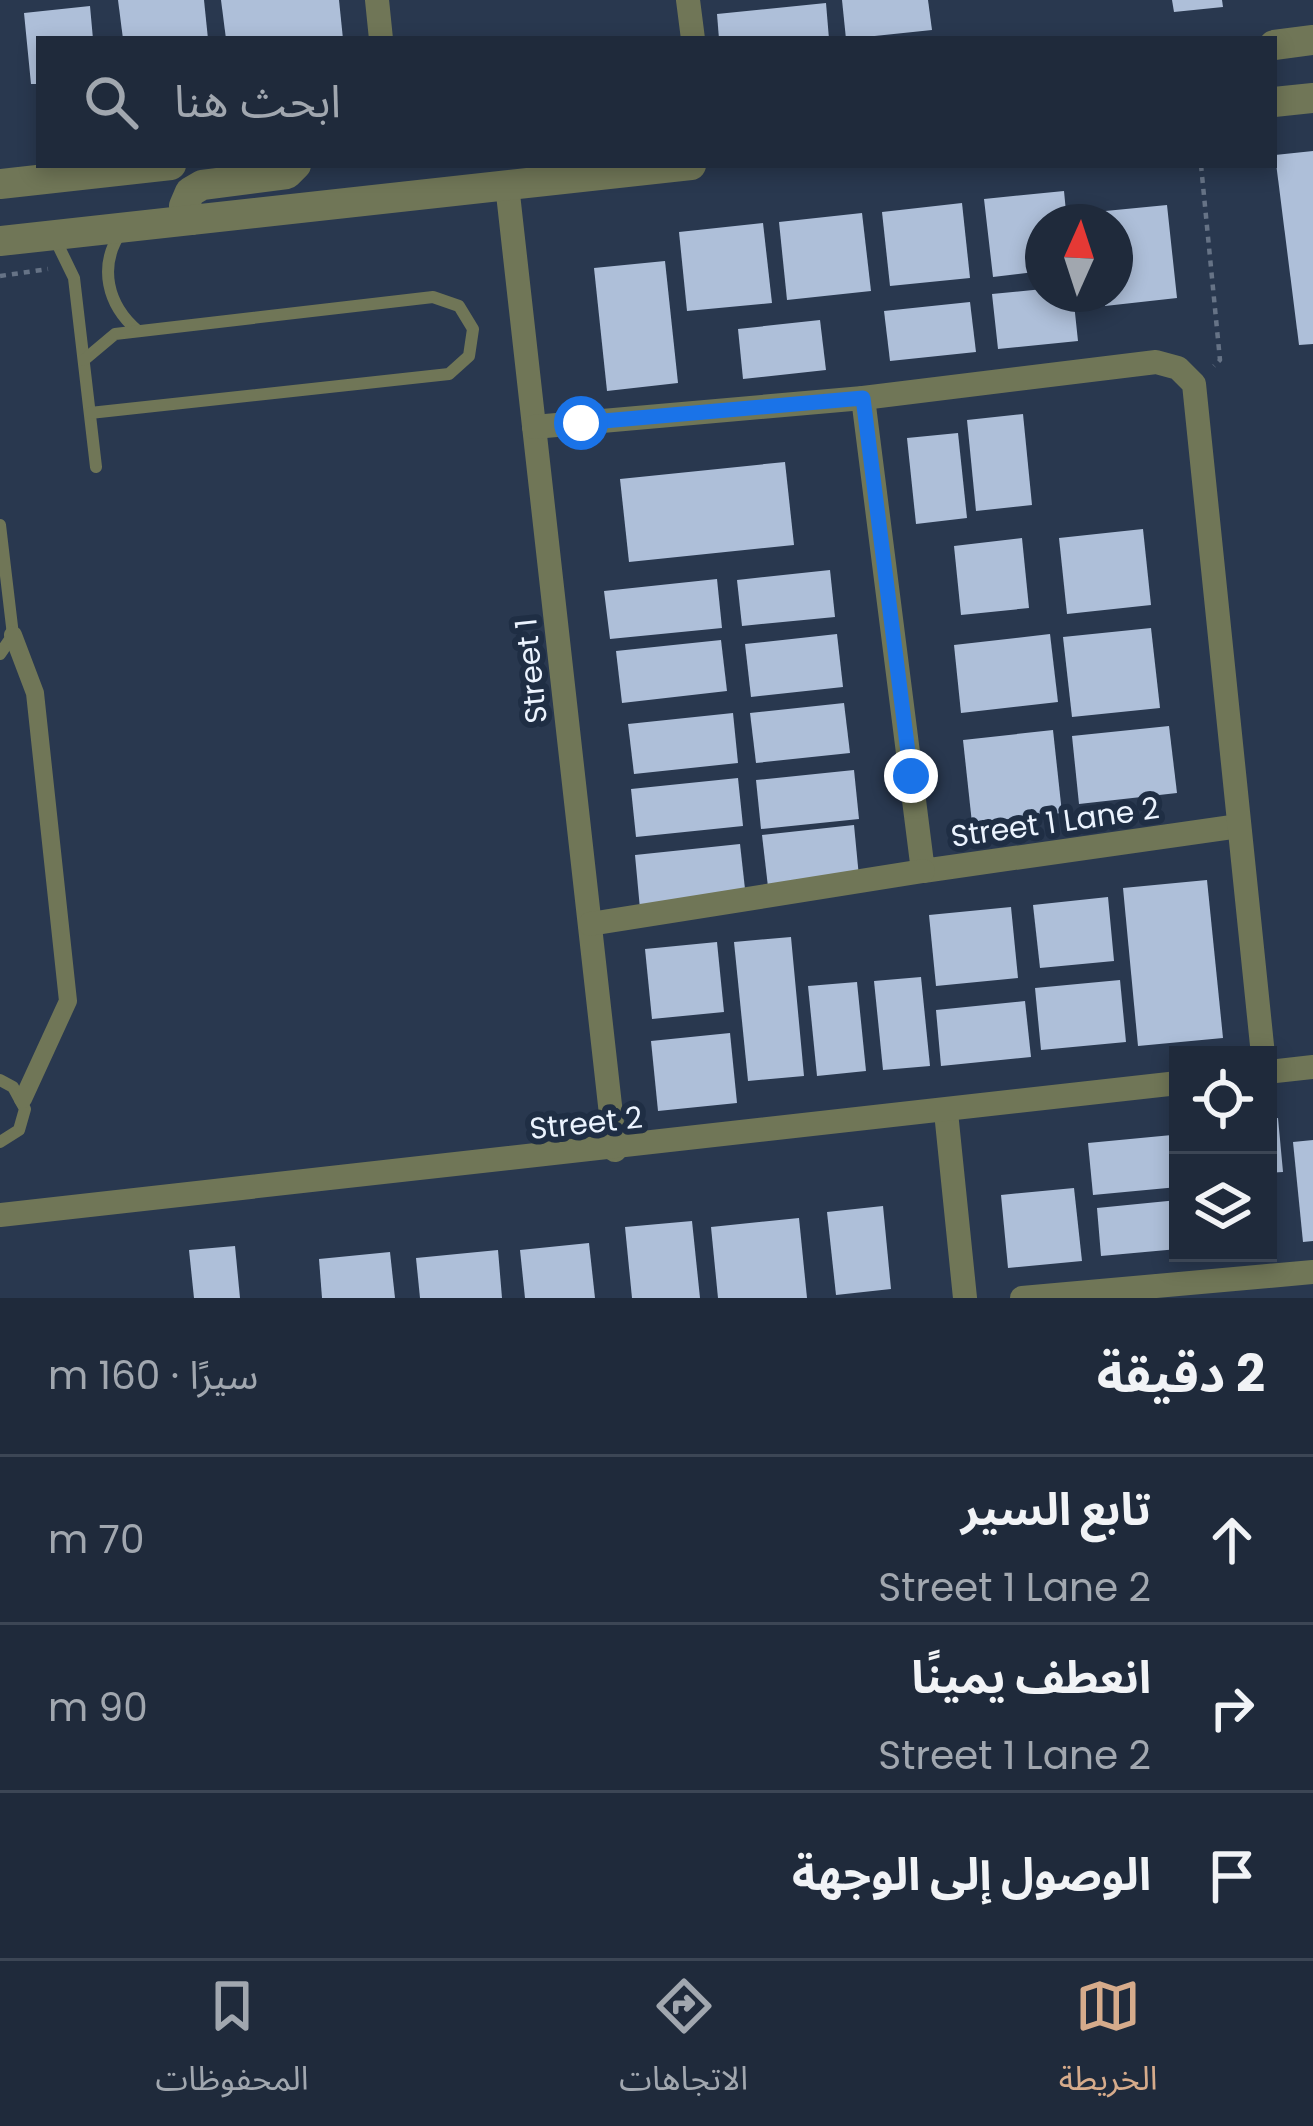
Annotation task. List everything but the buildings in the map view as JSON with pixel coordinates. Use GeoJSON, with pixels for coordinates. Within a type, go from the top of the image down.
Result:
{"type":"FeatureCollection","features":[{"type":"Feature","properties":{"kind":"street"},"geometry":{"type":"LineString","coordinates":[[377,0],[381,36]]}},
{"type":"Feature","properties":{"kind":"street"},"geometry":{"type":"LineString","coordinates":[[688,0],[693,36]]}},
{"type":"Feature","properties":{"kind":"street"},"geometry":{"type":"LineString","coordinates":[[1277,45],[1313,40]]}},
{"type":"Feature","properties":{"kind":"street"},"geometry":{"type":"LineString","coordinates":[[1277,102],[1313,98]]}},
{"type":"Feature","properties":{"kind":"street"},"geometry":{"type":"LineString","coordinates":[[0,184],[144,168]]}},
{"type":"Feature","properties":{"kind":"street"},"geometry":{"type":"LineString","coordinates":[[190,220],[184,206],[190,192],[202,185],[287,174],[293,168]]}},
{"type":"Feature","properties":{"kind":"street"},"geometry":{"type":"LineString","coordinates":[[0,241],[663,168]]}},
{"type":"Feature","properties":{"kind":"street","name":"Street 1"},"geometry":{"type":"LineString","coordinates":[[507,185],[615,1150]]}},
{"type":"Feature","properties":{"kind":"street"},"geometry":{"type":"LineString","coordinates":[[534,427],[863,398],[1156,362],[1178,368],[1193,384],[1262,1046]]}},
{"type":"Feature","properties":{"kind":"street","name":"Street 1 Lane 2"},"geometry":{"type":"LineString","coordinates":[[863,398],[923,871],[1239,826]]}},
{"type":"Feature","properties":{"kind":"street"},"geometry":{"type":"LineString","coordinates":[[13,635],[35,693],[68,1001],[22,1099]]}},
{"type":"Feature","properties":{"kind":"street"},"geometry":{"type":"LineString","coordinates":[[590,924],[923,871]]}},
{"type":"Feature","properties":{"kind":"street"},"geometry":{"type":"LineString","coordinates":[[1277,1071],[1313,1067]]}},
{"type":"Feature","properties":{"kind":"street","name":"Street 2"},"geometry":{"type":"LineString","coordinates":[[0,1215],[615,1150],[1169,1084]]}},
{"type":"Feature","properties":{"kind":"street"},"geometry":{"type":"LineString","coordinates":[[946,1112],[965,1298]]}},
{"type":"Feature","properties":{"kind":"street"},"geometry":{"type":"LineString","coordinates":[[1022,1298],[1273,1287],[1313,1273]]}},
{"type":"Feature","properties":{"kind":"lane"},"geometry":{"type":"LineString","coordinates":[[124,227],[110,253],[109,289],[122,318],[138,331]]}},
{"type":"Feature","properties":{"kind":"lane"},"geometry":{"type":"LineString","coordinates":[[50,235],[71,266],[96,467]]}},
{"type":"Feature","properties":{"kind":"lane"},"geometry":{"type":"LineString","coordinates":[[84,360],[105,338],[138,331],[433,297],[447,299],[468,316],[473,343],[469,356],[448,374],[90,413]]}},
{"type":"Feature","properties":{"kind":"lane"},"geometry":{"type":"LineString","coordinates":[[0,525],[13,635],[0,654]]}},
{"type":"Feature","properties":{"kind":"lane"},"geometry":{"type":"LineString","coordinates":[[0,1080],[22,1099],[19,1130],[0,1142]]}},
{"type":"Feature","properties":{"kind":"path"},"geometry":{"type":"LineString","coordinates":[[1193,384],[1220,360],[1201,168]]}},
{"type":"Feature","properties":{"kind":"route"},"geometry":{"type":"LineString","coordinates":[[581,423],[863,398],[911,776]]}}]}
